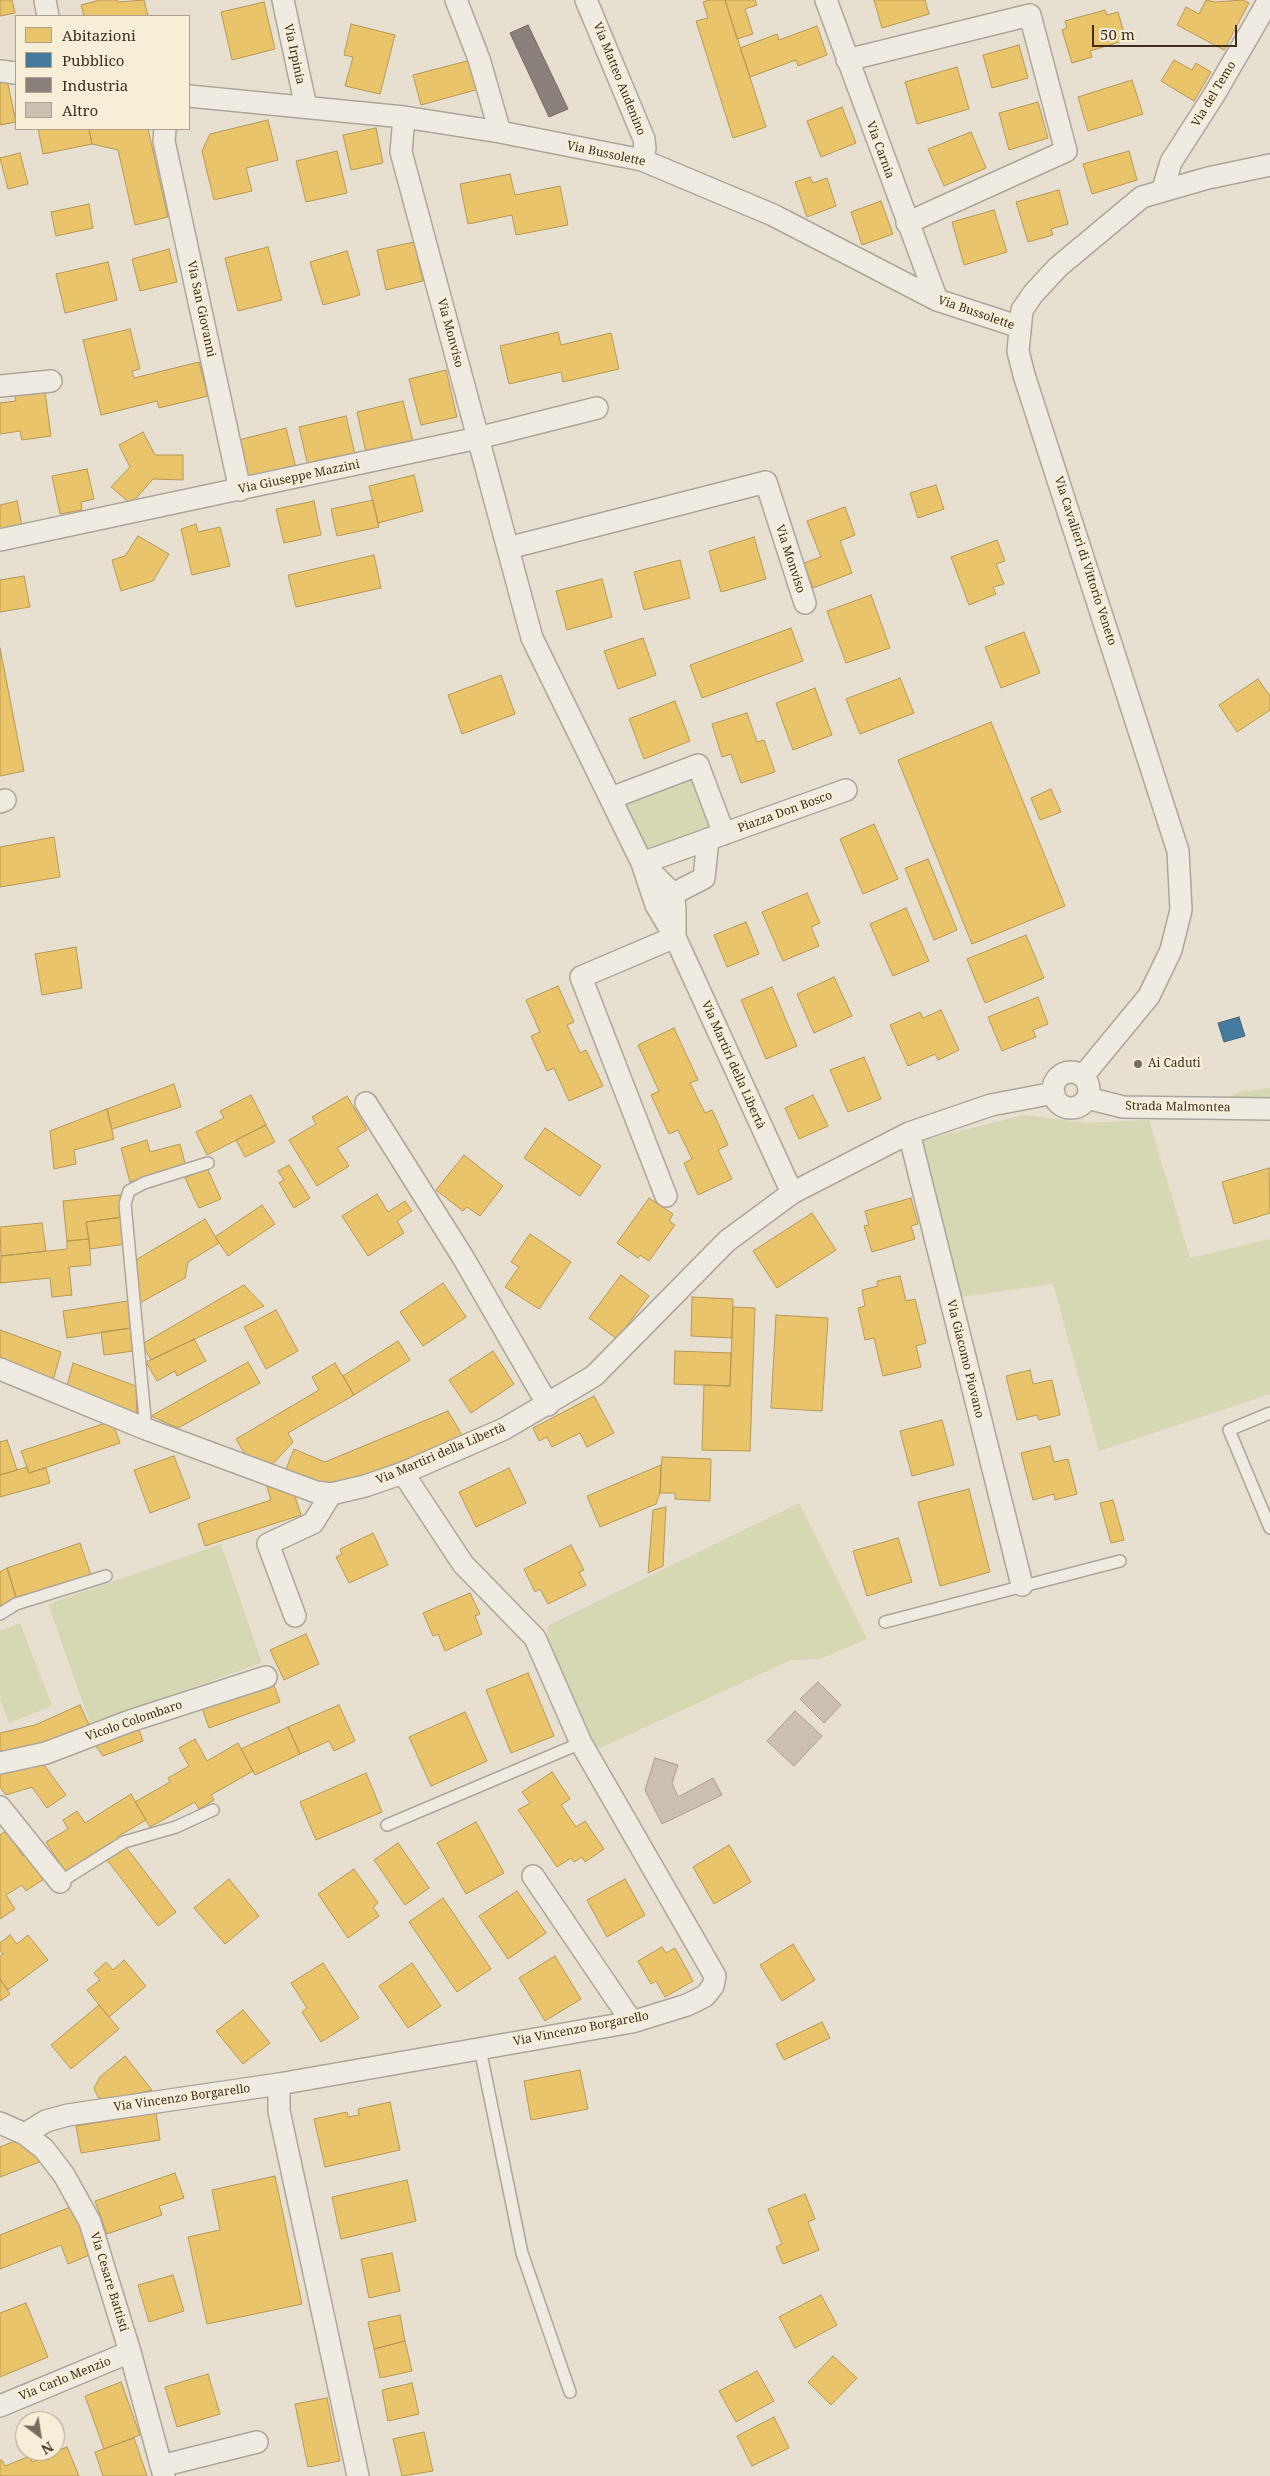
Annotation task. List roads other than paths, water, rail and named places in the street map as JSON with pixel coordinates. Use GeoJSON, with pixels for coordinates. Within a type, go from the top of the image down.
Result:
{"type":"FeatureCollection","features":[{"type":"Feature","properties":{"kind":"street"},"geometry":{"type":"LineString","coordinates":[[45,0],[48,15]]}},
{"type":"Feature","properties":{"kind":"street","name":"Via Irpinia"},"geometry":{"type":"LineString","coordinates":[[283,0],[306,107]]}},
{"type":"Feature","properties":{"kind":"street"},"geometry":{"type":"LineString","coordinates":[[456,0],[479,59],[500,132]]}},
{"type":"Feature","properties":{"kind":"street","name":"Via Matteo Audenino"},"geometry":{"type":"LineString","coordinates":[[586,0],[644,139],[645,148],[642,160]]}},
{"type":"Feature","properties":{"kind":"street","name":"Via Carnia"},"geometry":{"type":"LineString","coordinates":[[826,0],[937,300]]}},
{"type":"Feature","properties":{"kind":"street","name":"Via del Temo"},"geometry":{"type":"LineString","coordinates":[[1163,189],[1171,162],[1214,95],[1269,0]]}},
{"type":"Feature","properties":{"kind":"street"},"geometry":{"type":"LineString","coordinates":[[847,60],[1030,15],[1066,151],[907,222]]}},
{"type":"Feature","properties":{"kind":"street"},"geometry":{"type":"LineString","coordinates":[[0,70],[15,73]]}},
{"type":"Feature","properties":{"kind":"street","name":"Via Bussolette"},"geometry":{"type":"LineString","coordinates":[[190,96],[404,117],[500,132],[642,160],[773,216],[937,300],[1020,327]]}},
{"type":"Feature","properties":{"kind":"street","name":"Via Monviso"},"geometry":{"type":"LineString","coordinates":[[404,117],[401,152],[532,638],[642,863]]}},
{"type":"Feature","properties":{"kind":"street","name":"Via San Giovanni"},"geometry":{"type":"LineString","coordinates":[[165,130],[166,150],[240,490]]}},
{"type":"Feature","properties":{"kind":"street","name":"Via Cavalieri di Vittorio Veneto"},"geometry":{"type":"LineString","coordinates":[[1084,1076],[1149,996],[1171,950],[1181,910],[1178,851],[1024,375],[1018,351],[1022,310],[1033,294],[1058,267],[1142,197],[1163,189],[1270,165]]}},
{"type":"Feature","properties":{"kind":"street"},"geometry":{"type":"LineString","coordinates":[[0,386],[51,381]]}},
{"type":"Feature","properties":{"kind":"street","name":"Via Giuseppe Mazzini"},"geometry":{"type":"LineString","coordinates":[[0,540],[478,438],[597,408]]}},
{"type":"Feature","properties":{"kind":"street","name":"Via Monviso"},"geometry":{"type":"LineString","coordinates":[[508,548],[766,482],[805,603]]}},
{"type":"Feature","properties":{"kind":"street","name":"Piazza Don Bosco"},"geometry":{"type":"LineString","coordinates":[[611,798],[698,765],[716,837],[704,878],[673,894]]}},
{"type":"Feature","properties":{"kind":"street","name":"Piazza Don Bosco"},"geometry":{"type":"LineString","coordinates":[[642,863],[846,790]]}},
{"type":"Feature","properties":{"kind":"street"},"geometry":{"type":"LineString","coordinates":[[642,863],[673,894],[676,908],[675,937]]}},
{"type":"Feature","properties":{"kind":"street"},"geometry":{"type":"LineString","coordinates":[[642,863],[656,905],[675,937]]}},
{"type":"Feature","properties":{"kind":"street"},"geometry":{"type":"LineString","coordinates":[[666,1196],[581,977],[675,937]]}},
{"type":"Feature","properties":{"kind":"street","name":"Via Martiri della Libertà"},"geometry":{"type":"LineString","coordinates":[[675,937],[792,1193]]}},
{"type":"Feature","properties":{"kind":"street"},"geometry":{"type":"LineString","coordinates":[[1072,1072],[1084,1076],[1089,1087],[1087,1098],[1079,1106],[1067,1108],[1058,1101],[1054,1093],[1054,1084],[1061,1075],[1072,1072]]}},
{"type":"Feature","properties":{"kind":"street","name":"Via Martiri della Libertà"},"geometry":{"type":"LineString","coordinates":[[0,1369],[146,1429],[316,1492],[332,1494],[365,1486],[403,1473],[504,1429],[594,1376],[727,1241],[792,1193],[909,1132],[991,1105],[1054,1093]]}},
{"type":"Feature","properties":{"kind":"street","name":"Strada Malmontea"},"geometry":{"type":"LineString","coordinates":[[1087,1098],[1123,1106],[1270,1110]]}},
{"type":"Feature","properties":{"kind":"street"},"geometry":{"type":"LineString","coordinates":[[366,1102],[464,1259],[548,1404]]}},
{"type":"Feature","properties":{"kind":"street","name":"Via Giacomo Piovano"},"geometry":{"type":"LineString","coordinates":[[909,1132],[1022,1585]]}},
{"type":"Feature","properties":{"kind":"street","name":"Via Vincenzo Borgarello"},"geometry":{"type":"LineString","coordinates":[[25,2134],[46,2121],[68,2115],[279,2084],[632,2022],[687,2005],[705,1996],[713,1986],[715,1976],[581,1743],[535,1638],[463,1564],[403,1473]]}},
{"type":"Feature","properties":{"kind":"street"},"geometry":{"type":"LineString","coordinates":[[295,1616],[268,1544],[313,1523],[332,1494]]}},
{"type":"Feature","properties":{"kind":"street","name":"Vicolo Colombaro"},"geometry":{"type":"LineString","coordinates":[[0,1763],[46,1753],[130,1721],[266,1677]]}},
{"type":"Feature","properties":{"kind":"street"},"geometry":{"type":"LineString","coordinates":[[0,1807],[60,1882]]}},
{"type":"Feature","properties":{"kind":"street"},"geometry":{"type":"LineString","coordinates":[[532,1876],[632,2022]]}},
{"type":"Feature","properties":{"kind":"street"},"geometry":{"type":"LineString","coordinates":[[279,2084],[279,2111],[358,2476]]}},
{"type":"Feature","properties":{"kind":"street","name":"Via Cesare Battisti"},"geometry":{"type":"LineString","coordinates":[[0,2123],[25,2134],[44,2149],[64,2176],[90,2222],[130,2352],[162,2471]]}},
{"type":"Feature","properties":{"kind":"street","name":"Via Carlo Menzio"},"geometry":{"type":"LineString","coordinates":[[0,2406],[130,2352]]}},
{"type":"Feature","properties":{"kind":"street"},"geometry":{"type":"LineString","coordinates":[[162,2471],[257,2442]]}},
{"type":"Feature","properties":{"kind":"lane"},"geometry":{"type":"LineString","coordinates":[[146,1429],[125,1204],[129,1191],[137,1187],[208,1163]]}},
{"type":"Feature","properties":{"kind":"lane"},"geometry":{"type":"LineString","coordinates":[[1270,1413],[1229,1430],[1270,1528]]}},
{"type":"Feature","properties":{"kind":"lane"},"geometry":{"type":"LineString","coordinates":[[885,1622],[1120,1561]]}},
{"type":"Feature","properties":{"kind":"lane"},"geometry":{"type":"LineString","coordinates":[[0,1614],[16,1604],[106,1576]]}},
{"type":"Feature","properties":{"kind":"lane"},"geometry":{"type":"LineString","coordinates":[[387,1826],[581,1743]]}},
{"type":"Feature","properties":{"kind":"lane"},"geometry":{"type":"LineString","coordinates":[[60,1882],[124,1842],[176,1827],[214,1810]]}},
{"type":"Feature","properties":{"kind":"lane"},"geometry":{"type":"LineString","coordinates":[[480,2048],[522,2253],[570,2392]]}},
{"type":"Feature","properties":{"kind":"place","name":"Ai Caduti"},"geometry":{"type":"Point","coordinates":[1138,1064]}}]}
